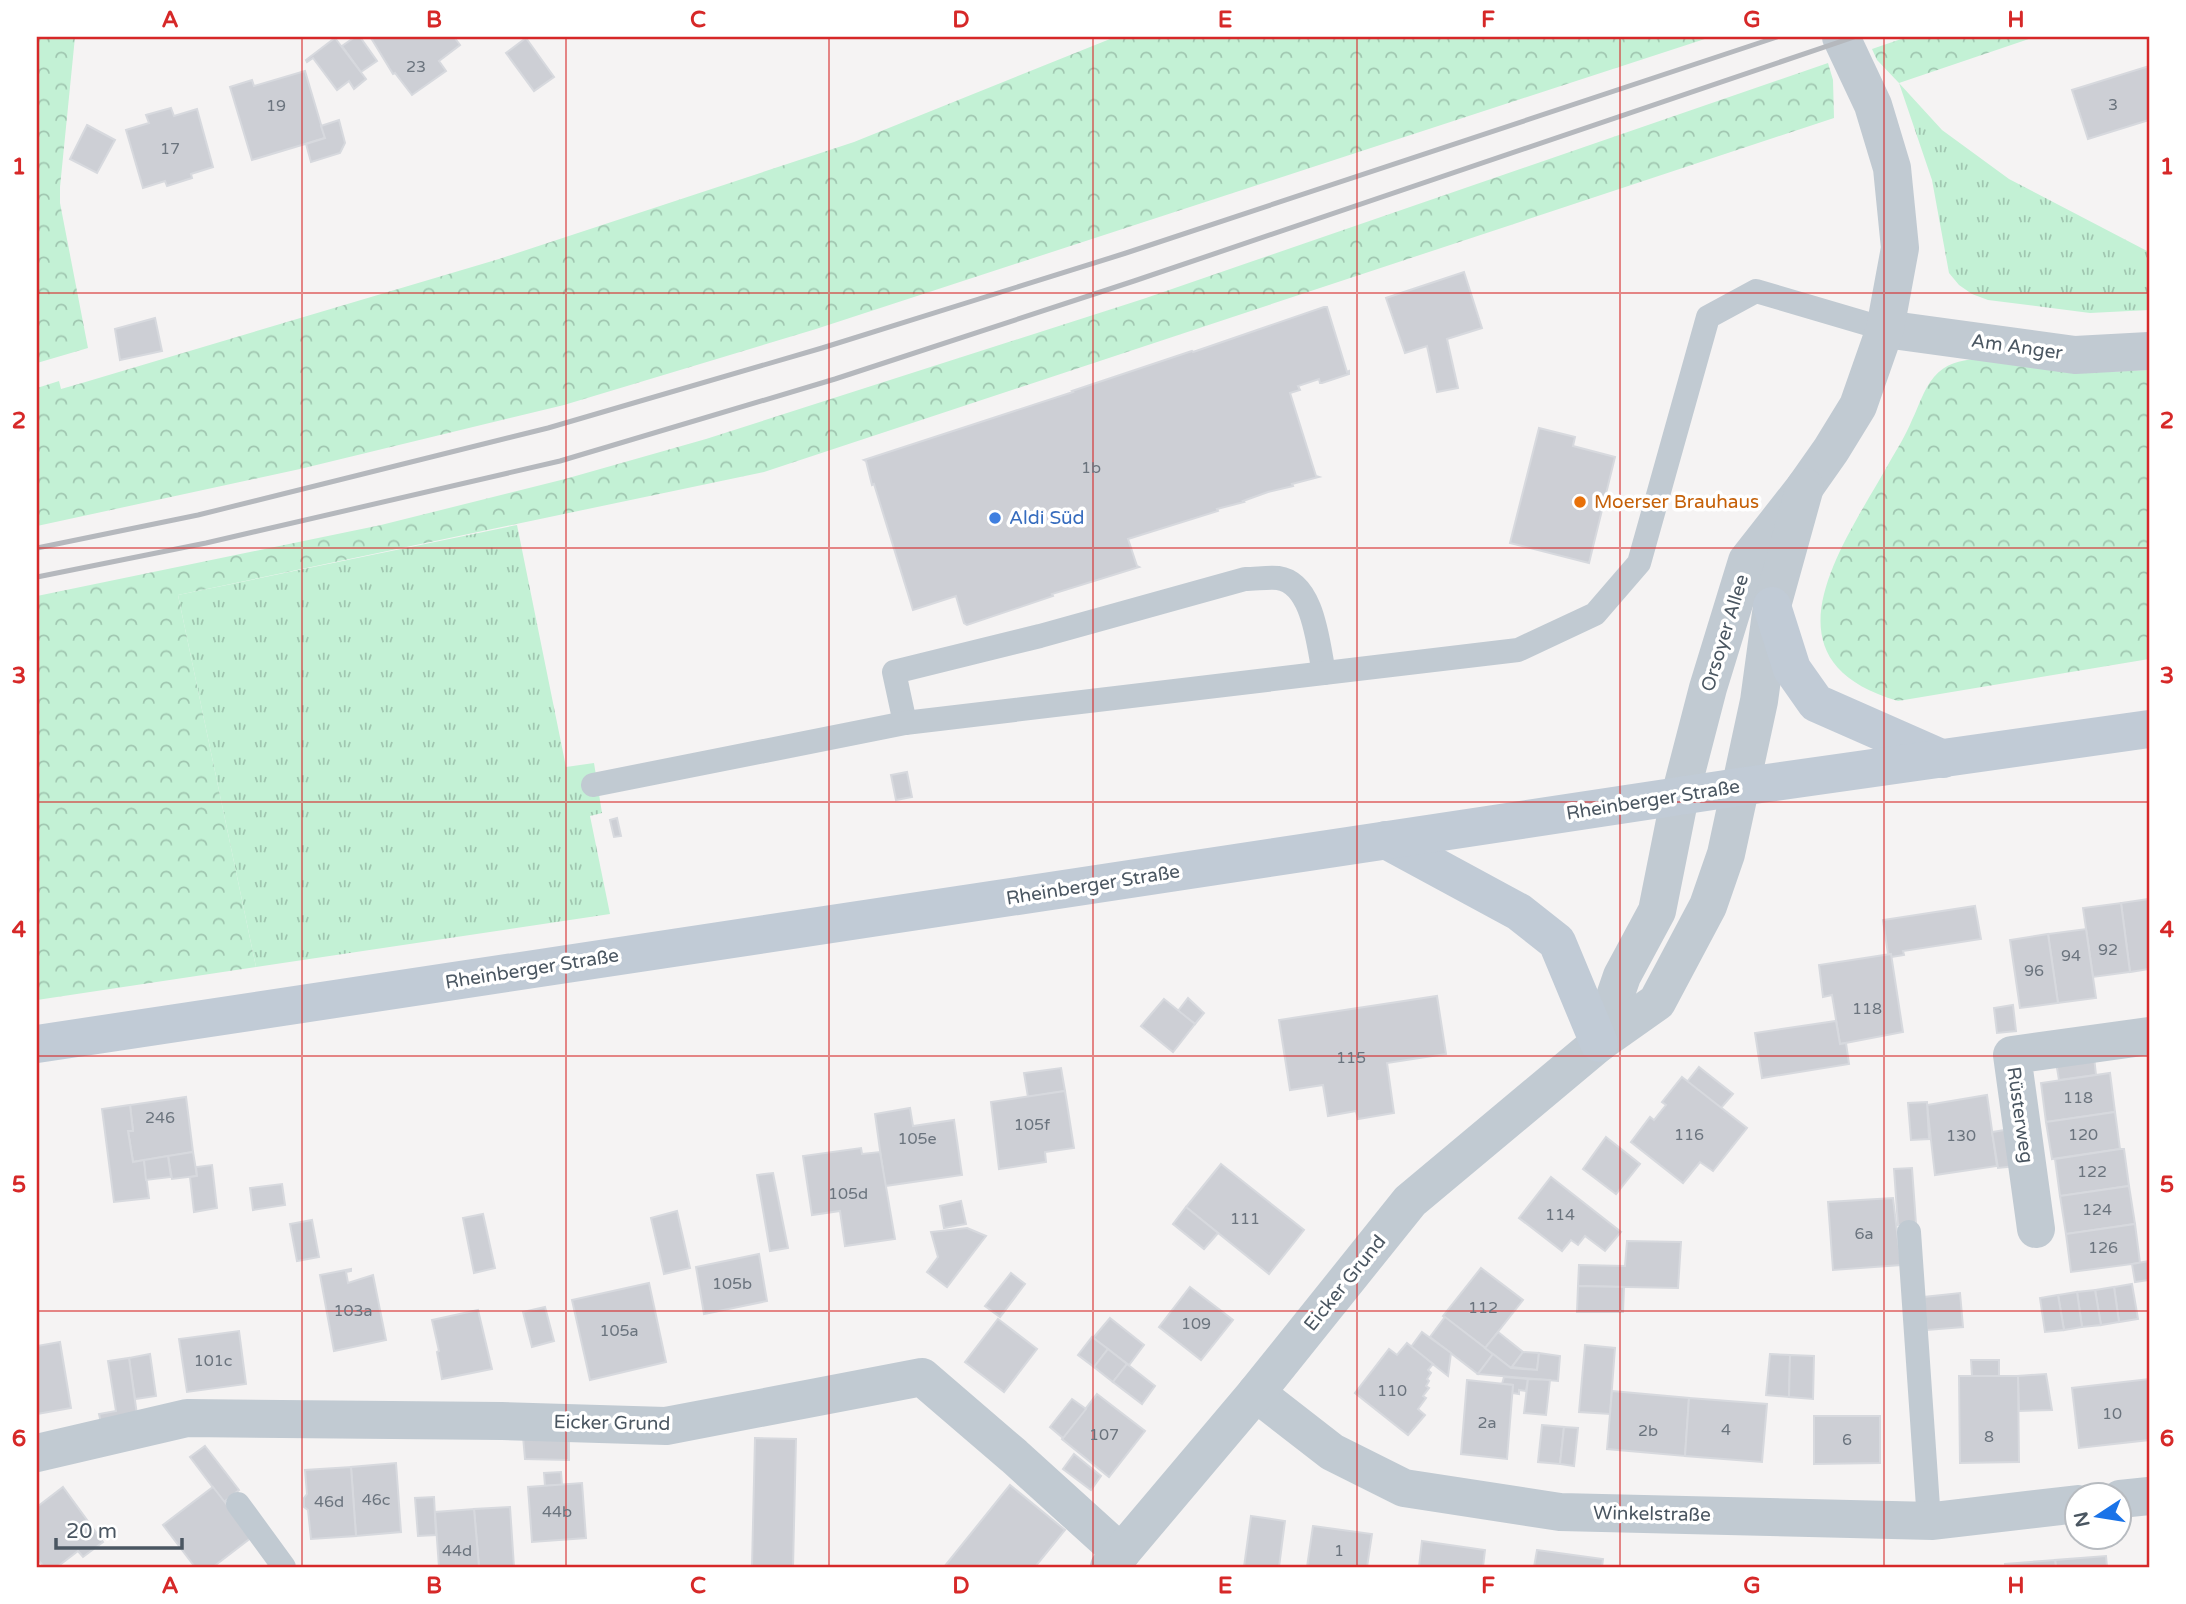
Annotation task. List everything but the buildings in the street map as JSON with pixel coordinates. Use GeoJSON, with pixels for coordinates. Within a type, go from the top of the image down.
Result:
{"type":"FeatureCollection","features":[{"type":"Feature","properties":{"kind":"main road"},"geometry":{"type":"LineString","coordinates":[[1772,606],[1792,668],[1816,703],[1943,759]]}},
{"type":"Feature","properties":{"kind":"main road","name":"Rheinberger Straße"},"geometry":{"type":"LineString","coordinates":[[37,1044],[1739,787],[2149,729]]}},
{"type":"Feature","properties":{"kind":"main road"},"geometry":{"type":"LineString","coordinates":[[1386,840],[1519,912],[1557,942],[1599,1043]]}},
{"type":"Feature","properties":{"kind":"street","name":"Orsoyer Allee"},"geometry":{"type":"LineString","coordinates":[[1680,796],[1707,688],[1746,561],[1805,487],[1858,406],[1885,329],[1900,248],[1892,168],[1873,105],[1841,37]]}},
{"type":"Feature","properties":{"kind":"street","name":"Am Anger"},"geometry":{"type":"LineString","coordinates":[[1885,329],[2075,355],[2149,351]]}},
{"type":"Feature","properties":{"kind":"street","name":"Orsoyer Allee"},"geometry":{"type":"LineString","coordinates":[[1739,787],[1759,701],[1772,606],[1805,487]]}},
{"type":"Feature","properties":{"kind":"street","name":"Eicker Grund"},"geometry":{"type":"LineString","coordinates":[[37,1453],[187,1418],[502,1421],[666,1426],[922,1377],[1014,1456],[1115,1560],[1256,1393],[1410,1201],[1599,1043],[1657,1002],[1708,906],[1726,854],[1739,787]]}},
{"type":"Feature","properties":{"kind":"street"},"geometry":{"type":"LineString","coordinates":[[1599,1043],[1622,976],[1657,911],[1680,796]]}},
{"type":"Feature","properties":{"kind":"street","name":"Rüsterweg"},"geometry":{"type":"LineString","coordinates":[[2036,1229],[2012,1055],[2149,1036]]}},
{"type":"Feature","properties":{"kind":"street","name":"Winkelstraße"},"geometry":{"type":"LineString","coordinates":[[1256,1393],[1332,1452],[1404,1488],[1560,1512],[1929,1521],[2064,1505]]}},
{"type":"Feature","properties":{"kind":"lane"},"geometry":{"type":"LineString","coordinates":[[593,785],[905,723],[1518,650],[1595,614],[1639,563],[1708,317],[1756,291],[1885,329]]}},
{"type":"Feature","properties":{"kind":"lane"},"geometry":{"type":"LineString","coordinates":[[905,723],[894,672],[1040,636],[1245,579],[1280,578],[1293,583],[1302,593],[1309,607],[1324,673]]}},
{"type":"Feature","properties":{"kind":"lane"},"geometry":{"type":"LineString","coordinates":[[1909,1232],[1929,1521]]}},
{"type":"Feature","properties":{"kind":"lane"},"geometry":{"type":"LineString","coordinates":[[239,1504],[281,1566]]}},
{"type":"Feature","properties":{"kind":"green space"},"geometry":{"type":"Polygon","coordinates":[[[37,37],[75,37],[60,203],[88,348],[37,363],[37,37]]]}},
{"type":"Feature","properties":{"kind":"green space"},"geometry":{"type":"Polygon","coordinates":[[[1115,37],[1711,37],[816,329],[564,405],[300,469],[37,526],[37,388],[59,381],[61,389],[499,259],[854,142],[1115,37]]]}},
{"type":"Feature","properties":{"kind":"green space"},"geometry":{"type":"Polygon","coordinates":[[[1907,37],[2035,37],[1899,83],[1877,60],[1872,49],[1907,37]]]}},
{"type":"Feature","properties":{"kind":"green space"},"geometry":{"type":"Polygon","coordinates":[[[1828,63],[1833,80],[1834,118],[764,472],[178,595],[256,967],[37,1000],[37,596],[381,525],[565,479],[706,439],[1143,299],[1828,63]]]}},
{"type":"Feature","properties":{"kind":"green space"},"geometry":{"type":"Polygon","coordinates":[[[1899,83],[1942,130],[2009,179],[2149,252],[2149,310],[2090,313],[1988,300],[1959,285],[1949,273],[1932,180],[1899,83]]]}},
{"type":"Feature","properties":{"kind":"green space"},"geometry":{"type":"Polygon","coordinates":[[[1976,359],[2103,372],[2149,370],[2149,659],[1898,701],[1855,682],[1830,658],[1821,629],[1823,597],[1851,529],[1904,437],[1930,382],[1948,366],[1976,359]]]}},
{"type":"Feature","properties":{"kind":"green space"},"geometry":{"type":"Polygon","coordinates":[[[517,525],[566,767],[594,763],[602,813],[590,816],[610,914],[256,967],[178,595],[517,525]]]}},
{"type":"Feature","properties":{"kind":"railway"},"geometry":{"type":"LineString","coordinates":[[37,548],[198,515],[548,428],[822,348],[1126,253],[1777,37]]}},
{"type":"Feature","properties":{"kind":"railway"},"geometry":{"type":"LineString","coordinates":[[37,577],[206,543],[560,461],[835,379],[1134,281],[1854,37]]}},
{"type":"Feature","properties":{"kind":"place","name":"Moerser Brauhaus"},"geometry":{"type":"Point","coordinates":[1580,502]}},
{"type":"Feature","properties":{"kind":"place","name":"Aldi Süd"},"geometry":{"type":"Point","coordinates":[995,518]}}]}
